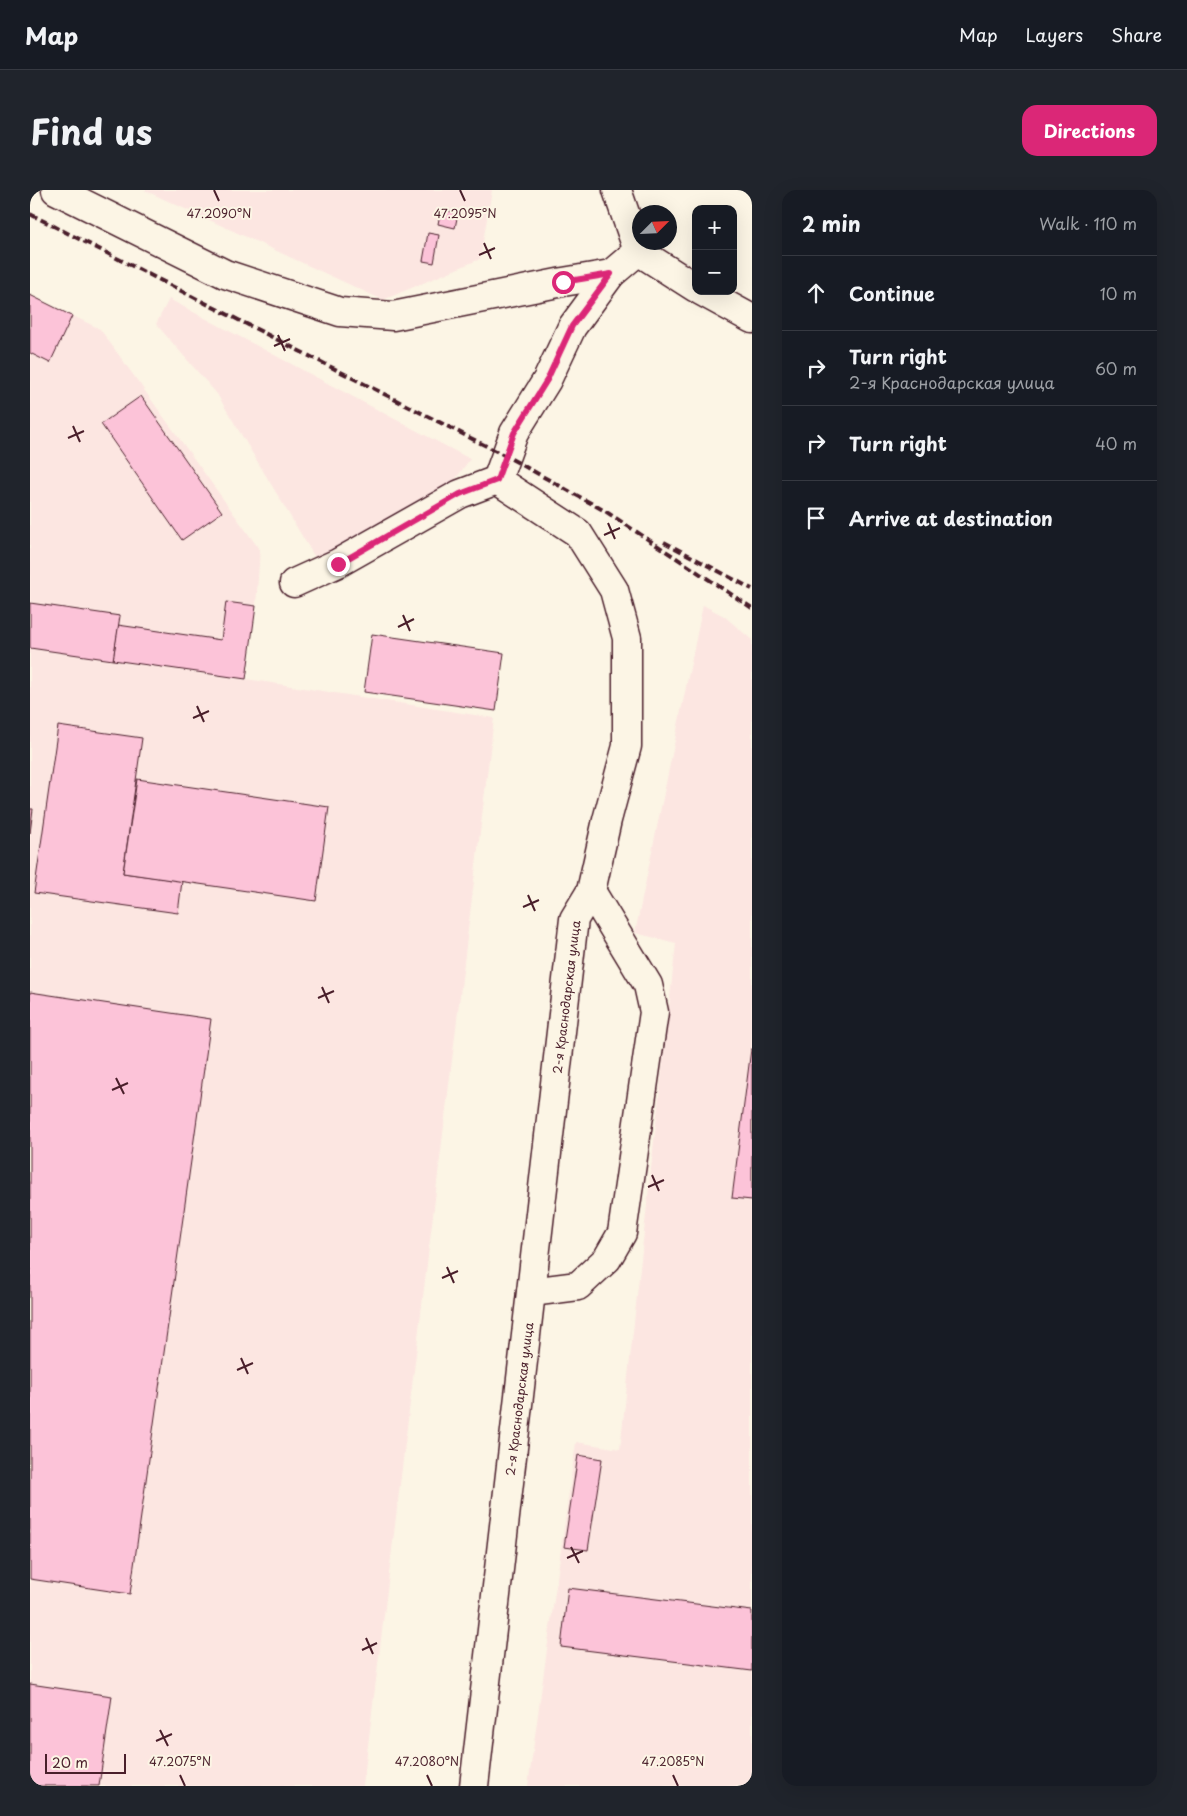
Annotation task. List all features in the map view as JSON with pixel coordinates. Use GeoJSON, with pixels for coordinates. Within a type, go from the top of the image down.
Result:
{"type":"FeatureCollection","features":[{"type":"Feature","properties":{"kind":"street"},"geometry":{"type":"LineString","coordinates":[[56,190],[225,274],[340,312],[393,316],[611,274]]}},
{"type":"Feature","properties":{"kind":"street"},"geometry":{"type":"LineString","coordinates":[[617,190],[638,251],[692,285]]}},
{"type":"Feature","properties":{"kind":"street"},"geometry":{"type":"LineString","coordinates":[[294,583],[338,564],[460,494],[497,480],[514,433],[547,380],[572,326],[611,274],[638,251]]}},
{"type":"Feature","properties":{"kind":"street"},"geometry":{"type":"LineString","coordinates":[[708,295],[752,319]]}},
{"type":"Feature","properties":{"kind":"street","name":"2-я Краснодарская улица"},"geometry":{"type":"LineString","coordinates":[[474,1786],[574,919],[591,891],[607,820],[627,746],[627,638],[614,590],[578,533],[497,480]]}},
{"type":"Feature","properties":{"kind":"street"},"geometry":{"type":"LineString","coordinates":[[531,1292],[578,1286],[607,1259],[622,1233],[654,1012],[648,985],[591,891]]}},
{"type":"Feature","properties":{"kind":"shaded area"},"geometry":{"type":"Polygon","coordinates":[[[144,190],[492,190],[480,259],[383,300],[144,190]]]}},
{"type":"Feature","properties":{"kind":"shaded area"},"geometry":{"type":"Polygon","coordinates":[[[30,295],[100,329],[260,550],[256,606],[246,679],[494,718],[363,1786],[30,1786],[30,295]]]}},
{"type":"Feature","properties":{"kind":"shaded area"},"geometry":{"type":"Polygon","coordinates":[[[169,299],[470,459],[446,492],[320,566],[217,394],[156,324],[169,299]]]}},
{"type":"Feature","properties":{"kind":"shaded area"},"geometry":{"type":"Polygon","coordinates":[[[703,605],[724,616],[752,640],[752,1786],[528,1786],[576,1442],[620,1449],[676,943],[635,933],[703,605]]]}},
{"type":"Feature","properties":{"kind":"building"},"geometry":{"type":"Polygon","coordinates":[[[441,209],[458,213],[455,228],[438,224],[441,209]]]}},
{"type":"Feature","properties":{"kind":"building"},"geometry":{"type":"Polygon","coordinates":[[[428,233],[439,235],[434,263],[423,261],[428,233]]]}},
{"type":"Feature","properties":{"kind":"building"},"geometry":{"type":"Polygon","coordinates":[[[30,295],[72,316],[50,363],[30,353],[30,295]]]}},
{"type":"Feature","properties":{"kind":"building"},"geometry":{"type":"Polygon","coordinates":[[[141,396],[222,512],[182,540],[101,424],[141,396]]]}},
{"type":"Feature","properties":{"kind":"building"},"geometry":{"type":"Polygon","coordinates":[[[226,602],[256,606],[246,679],[113,660],[118,625],[221,640],[226,602]]]}},
{"type":"Feature","properties":{"kind":"building"},"geometry":{"type":"Polygon","coordinates":[[[30,603],[120,616],[113,660],[30,648],[30,603]]]}},
{"type":"Feature","properties":{"kind":"building"},"geometry":{"type":"Polygon","coordinates":[[[372,634],[504,653],[496,711],[364,692],[372,634]]]}},
{"type":"Feature","properties":{"kind":"building"},"geometry":{"type":"Polygon","coordinates":[[[58,726],[142,738],[123,873],[182,881],[178,913],[34,893],[58,726]]]}},
{"type":"Feature","properties":{"kind":"building"},"geometry":{"type":"Polygon","coordinates":[[[137,779],[329,807],[316,901],[123,873],[137,779]]]}},
{"type":"Feature","properties":{"kind":"building"},"geometry":{"type":"Polygon","coordinates":[[[30,809],[33,809],[30,833],[30,809]]]}},
{"type":"Feature","properties":{"kind":"building"},"geometry":{"type":"Polygon","coordinates":[[[30,992],[211,1019],[130,1594],[30,1579],[30,992]]]}},
{"type":"Feature","properties":{"kind":"building"},"geometry":{"type":"Polygon","coordinates":[[[752,1049],[752,1200],[732,1198],[752,1049]]]}},
{"type":"Feature","properties":{"kind":"building"},"geometry":{"type":"Polygon","coordinates":[[[578,1455],[602,1459],[588,1550],[564,1547],[578,1455]]]}},
{"type":"Feature","properties":{"kind":"building"},"geometry":{"type":"Polygon","coordinates":[[[568,1588],[752,1611],[752,1671],[561,1647],[568,1588]]]}},
{"type":"Feature","properties":{"kind":"building"},"geometry":{"type":"Polygon","coordinates":[[[30,1684],[112,1696],[99,1786],[30,1786],[30,1684]]]}},
{"type":"Feature","properties":{"kind":"railway"},"geometry":{"type":"LineString","coordinates":[[30,214],[506,456],[605,511],[752,608]]}},
{"type":"Feature","properties":{"kind":"railway"},"geometry":{"type":"LineString","coordinates":[[664,542],[752,589]]}},
{"type":"Feature","properties":{"kind":"route"},"geometry":{"type":"LineString","coordinates":[[338,564],[460,494],[497,480],[514,433],[547,380],[572,326],[611,274],[563,282]]}}]}
